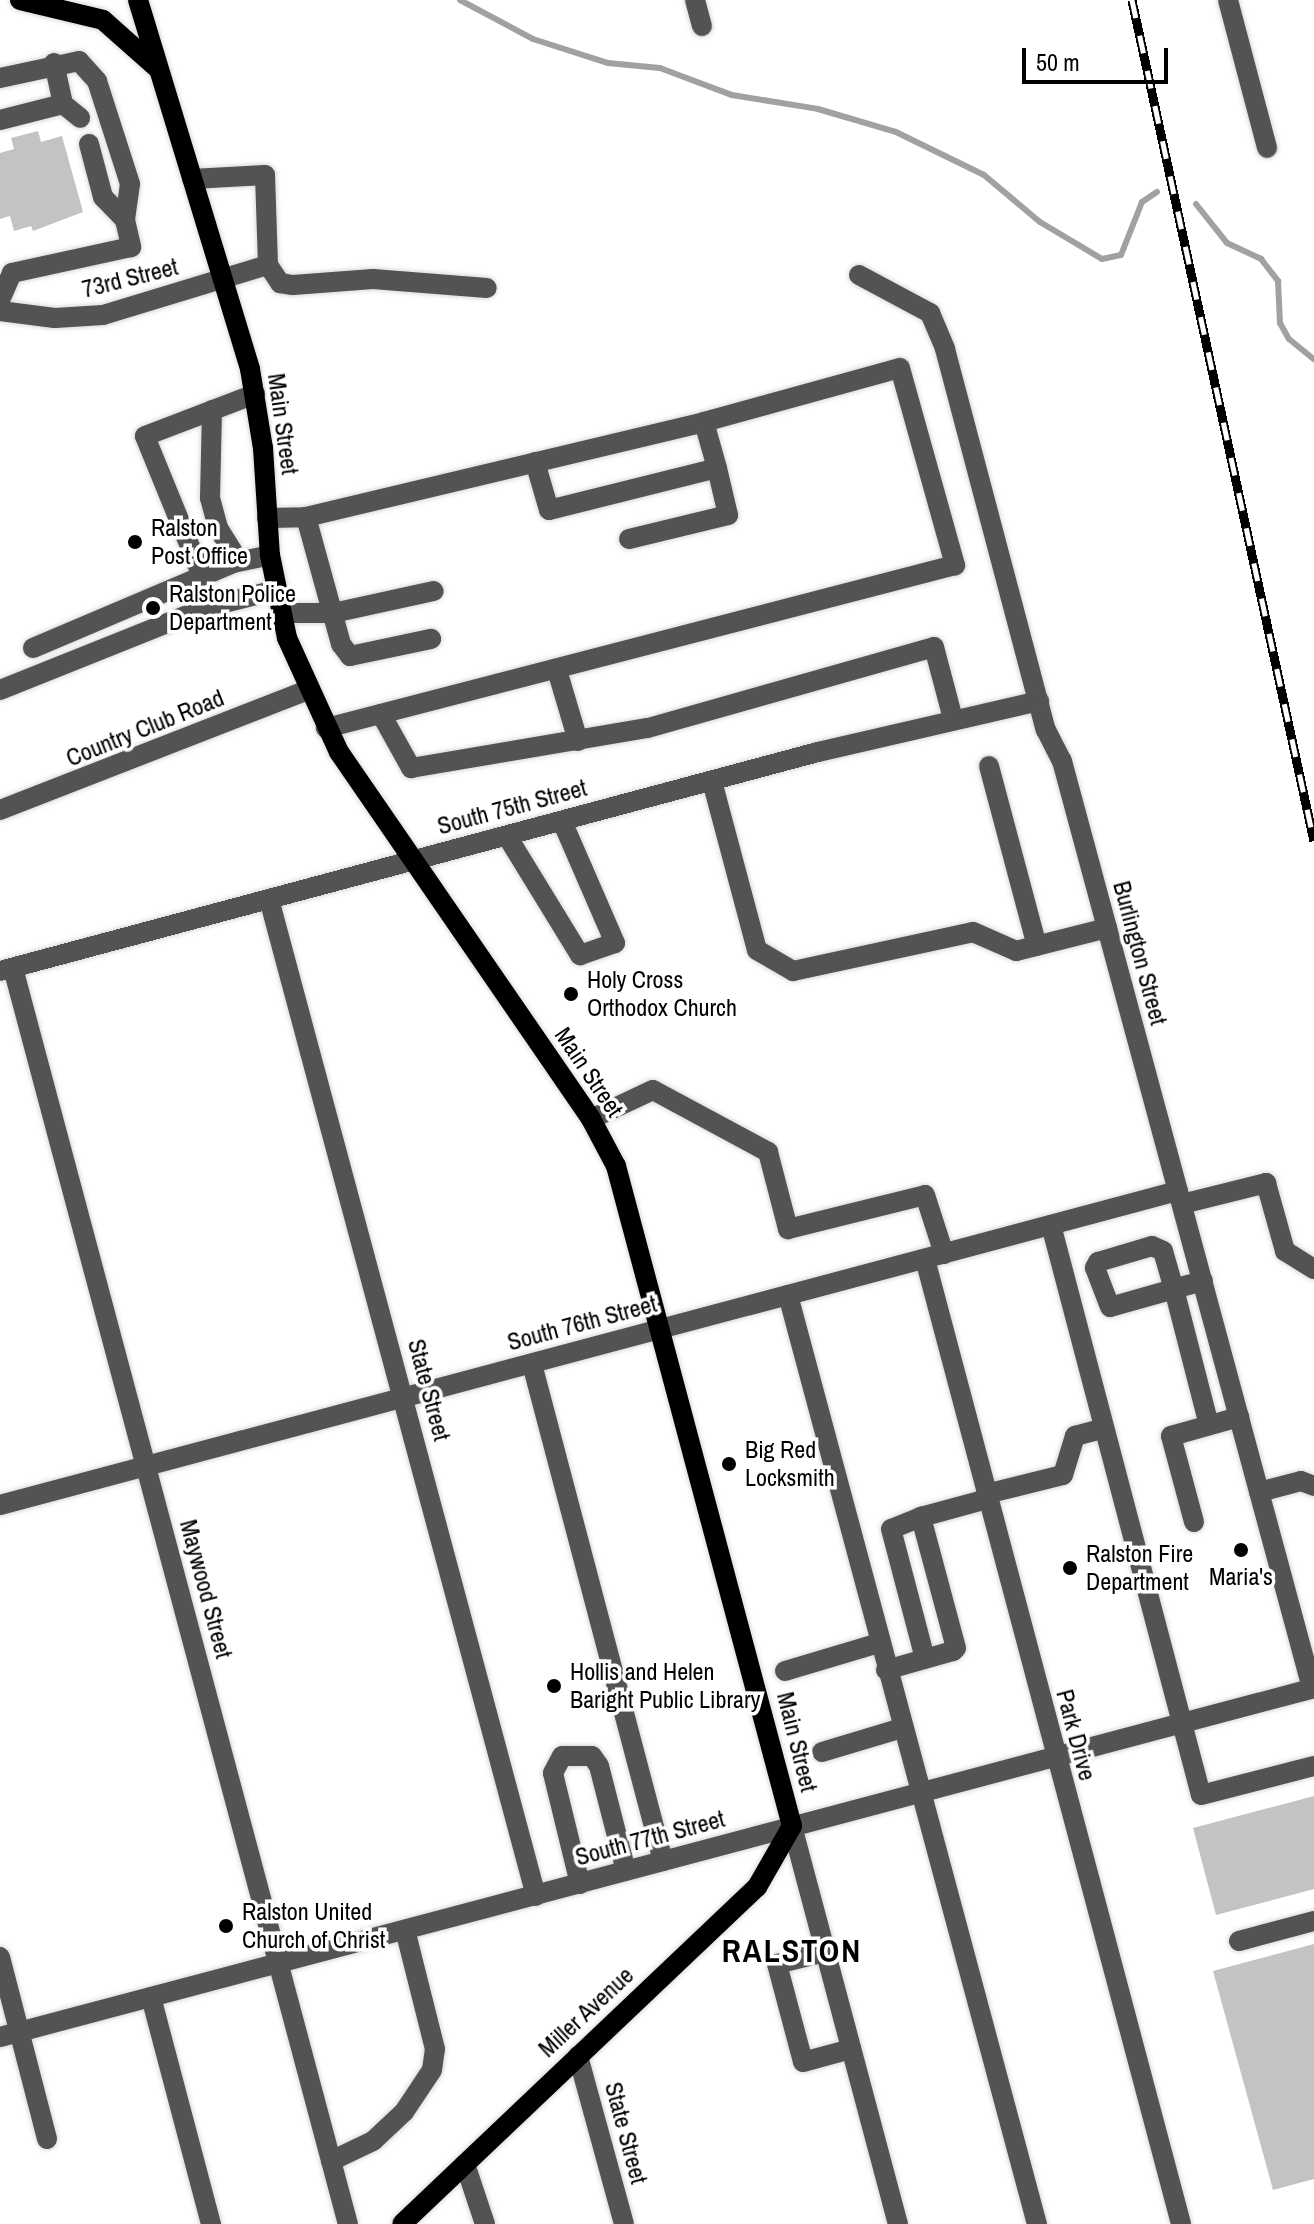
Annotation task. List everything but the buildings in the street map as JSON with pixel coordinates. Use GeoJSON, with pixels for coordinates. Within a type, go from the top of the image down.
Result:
{"type":"FeatureCollection","features":[{"type":"Feature","properties":{"kind":"main road"},"geometry":{"type":"LineString","coordinates":[[0,5],[19,0],[103,20],[157,68]]}},
{"type":"Feature","properties":{"kind":"main road","name":"Main Street"},"geometry":{"type":"LineString","coordinates":[[138,0],[224,279],[255,394],[270,555],[280,613],[307,690],[326,728],[591,1119],[622,1186],[792,1826]]}},
{"type":"Feature","properties":{"kind":"main road","name":"Miller Avenue"},"geometry":{"type":"LineString","coordinates":[[402,2224],[757,1887],[792,1826]]}},
{"type":"Feature","properties":{"kind":"street"},"geometry":{"type":"LineString","coordinates":[[695,0],[702,26]]}},
{"type":"Feature","properties":{"kind":"street"},"geometry":{"type":"LineString","coordinates":[[1228,0],[1267,148]]}},
{"type":"Feature","properties":{"kind":"street"},"geometry":{"type":"LineString","coordinates":[[0,78],[54,63],[79,61],[97,81],[130,184],[125,220],[131,247],[6,267],[0,300]]}},
{"type":"Feature","properties":{"kind":"street"},"geometry":{"type":"LineString","coordinates":[[54,63],[63,104],[80,118]]}},
{"type":"Feature","properties":{"kind":"street"},"geometry":{"type":"LineString","coordinates":[[0,120],[63,104]]}},
{"type":"Feature","properties":{"kind":"street"},"geometry":{"type":"LineString","coordinates":[[89,144],[103,197],[125,220]]}},
{"type":"Feature","properties":{"kind":"street"},"geometry":{"type":"LineString","coordinates":[[192,179],[265,175],[268,265],[280,283],[293,285],[373,279],[487,288]]}},
{"type":"Feature","properties":{"kind":"street","name":"73rd Street"},"geometry":{"type":"LineString","coordinates":[[0,311],[55,318],[103,315],[268,265]]}},
{"type":"Feature","properties":{"kind":"street","name":"Burlington Street"},"geometry":{"type":"LineString","coordinates":[[859,275],[930,313],[945,349],[1039,701],[1062,761],[1313,1688]]}},
{"type":"Feature","properties":{"kind":"street"},"geometry":{"type":"LineString","coordinates":[[267,518],[306,517],[704,422],[900,368],[955,565],[326,728]]}},
{"type":"Feature","properties":{"kind":"street"},"geometry":{"type":"LineString","coordinates":[[202,576],[145,436],[255,394]]}},
{"type":"Feature","properties":{"kind":"street"},"geometry":{"type":"LineString","coordinates":[[212,410],[210,498],[218,528],[239,561]]}},
{"type":"Feature","properties":{"kind":"street"},"geometry":{"type":"LineString","coordinates":[[629,539],[728,515],[704,422]]}},
{"type":"Feature","properties":{"kind":"street"},"geometry":{"type":"LineString","coordinates":[[535,462],[549,510],[717,468]]}},
{"type":"Feature","properties":{"kind":"street"},"geometry":{"type":"LineString","coordinates":[[306,517],[333,613],[350,656],[431,639]]}},
{"type":"Feature","properties":{"kind":"street"},"geometry":{"type":"LineString","coordinates":[[33,648],[239,561],[270,555]]}},
{"type":"Feature","properties":{"kind":"street"},"geometry":{"type":"LineString","coordinates":[[0,690],[208,607],[276,590]]}},
{"type":"Feature","properties":{"kind":"street"},"geometry":{"type":"LineString","coordinates":[[280,613],[333,613],[434,591]]}},
{"type":"Feature","properties":{"kind":"street"},"geometry":{"type":"LineString","coordinates":[[381,714],[411,768],[648,728],[934,647],[953,719]]}},
{"type":"Feature","properties":{"kind":"street"},"geometry":{"type":"LineString","coordinates":[[557,670],[578,741]]}},
{"type":"Feature","properties":{"kind":"street","name":"Country Club Road"},"geometry":{"type":"LineString","coordinates":[[0,810],[307,690]]}},
{"type":"Feature","properties":{"kind":"street","name":"South 75th Street"},"geometry":{"type":"LineString","coordinates":[[6,970],[712,781],[953,719],[1039,701]]}},
{"type":"Feature","properties":{"kind":"street"},"geometry":{"type":"LineString","coordinates":[[989,766],[1037,946]]}},
{"type":"Feature","properties":{"kind":"street"},"geometry":{"type":"LineString","coordinates":[[712,781],[757,950],[793,971],[973,932],[1016,951],[1107,928]]}},
{"type":"Feature","properties":{"kind":"street"},"geometry":{"type":"LineString","coordinates":[[507,836],[580,955],[615,943],[562,821]]}},
{"type":"Feature","properties":{"kind":"street","name":"State Street"},"geometry":{"type":"LineString","coordinates":[[269,899],[536,1896]]}},
{"type":"Feature","properties":{"kind":"street","name":"Maywood Street"},"geometry":{"type":"LineString","coordinates":[[6,970],[146,1466],[348,2224]]}},
{"type":"Feature","properties":{"kind":"street","name":"Park Drive"},"geometry":{"type":"LineString","coordinates":[[591,1119],[653,1090],[768,1152],[788,1229],[925,1195],[935,1256],[987,1496],[1181,2224]]}},
{"type":"Feature","properties":{"kind":"street","name":"South 76th Street"},"geometry":{"type":"LineString","coordinates":[[0,1505],[1051,1225],[1180,1198],[1266,1183],[1285,1251],[1314,1269]]}},
{"type":"Feature","properties":{"kind":"street"},"geometry":{"type":"LineString","coordinates":[[1051,1225],[1201,1795],[1314,1766]]}},
{"type":"Feature","properties":{"kind":"street"},"geometry":{"type":"LineString","coordinates":[[1203,1281],[1174,1289],[1209,1425]]}},
{"type":"Feature","properties":{"kind":"street"},"geometry":{"type":"LineString","coordinates":[[788,1295],[919,1794],[1037,2224]]}},
{"type":"Feature","properties":{"kind":"street"},"geometry":{"type":"LineString","coordinates":[[532,1364],[663,1861]]}},
{"type":"Feature","properties":{"kind":"street"},"geometry":{"type":"LineString","coordinates":[[1194,1522],[1171,1436],[1239,1417]]}},
{"type":"Feature","properties":{"kind":"street"},"geometry":{"type":"LineString","coordinates":[[925,1659],[891,1529],[987,1496],[1063,1475],[1075,1436],[1104,1428]]}},
{"type":"Feature","properties":{"kind":"street"},"geometry":{"type":"LineString","coordinates":[[1259,1492],[1301,1481],[1314,1486]]}},
{"type":"Feature","properties":{"kind":"street"},"geometry":{"type":"LineString","coordinates":[[886,1670],[953,1651],[956,1642],[921,1517]]}},
{"type":"Feature","properties":{"kind":"street"},"geometry":{"type":"LineString","coordinates":[[785,1671],[879,1643]]}},
{"type":"Feature","properties":{"kind":"street","name":"South 77th Street"},"geometry":{"type":"LineString","coordinates":[[9,2035],[1313,1688]]}},
{"type":"Feature","properties":{"kind":"street"},"geometry":{"type":"LineString","coordinates":[[822,1752],[902,1728]]}},
{"type":"Feature","properties":{"kind":"street"},"geometry":{"type":"LineString","coordinates":[[580,1884],[553,1773],[562,1756],[592,1756],[599,1766],[626,1871]]}},
{"type":"Feature","properties":{"kind":"street","name":"Main Street"},"geometry":{"type":"LineString","coordinates":[[792,1826],[898,2224]]}},
{"type":"Feature","properties":{"kind":"street"},"geometry":{"type":"LineString","coordinates":[[1239,1941],[1314,1921]]}},
{"type":"Feature","properties":{"kind":"street"},"geometry":{"type":"LineString","coordinates":[[331,2161],[373,2141],[404,2112],[432,2070],[435,2049],[405,1930]]}},
{"type":"Feature","properties":{"kind":"street"},"geometry":{"type":"LineString","coordinates":[[825,1952],[777,1964],[803,2062],[851,2049]]}},
{"type":"Feature","properties":{"kind":"street"},"geometry":{"type":"LineString","coordinates":[[0,1957],[9,2035],[47,2139]]}},
{"type":"Feature","properties":{"kind":"street"},"geometry":{"type":"LineString","coordinates":[[151,1997],[211,2224]]}},
{"type":"Feature","properties":{"kind":"street","name":"State Street"},"geometry":{"type":"LineString","coordinates":[[578,2056],[624,2224]]}},
{"type":"Feature","properties":{"kind":"street"},"geometry":{"type":"LineString","coordinates":[[465,2164],[485,2224]]}},
{"type":"Feature","properties":{"kind":"waterway"},"geometry":{"type":"LineString","coordinates":[[460,0],[533,39],[608,63],[660,68],[732,95],[818,109],[896,132],[984,175],[1040,222],[1102,259],[1121,255],[1142,202],[1157,192]]}},
{"type":"Feature","properties":{"kind":"waterway"},"geometry":{"type":"LineString","coordinates":[[1196,204],[1227,243],[1261,259],[1278,281],[1280,323],[1289,339],[1314,359]]}},
{"type":"Feature","properties":{"kind":"railway"},"geometry":{"type":"LineString","coordinates":[[1132,0],[1314,841]]}},
{"type":"Feature","properties":{"kind":"place","name":"Ralston Post Office"},"geometry":{"type":"Point","coordinates":[135,542]}},
{"type":"Feature","properties":{"kind":"place","name":"Ralston Police Department"},"geometry":{"type":"Point","coordinates":[153,608]}},
{"type":"Feature","properties":{"kind":"place","name":"Holy Cross Orthodox Church"},"geometry":{"type":"Point","coordinates":[571,994]}},
{"type":"Feature","properties":{"kind":"place","name":"Big Red Locksmith"},"geometry":{"type":"Point","coordinates":[729,1464]}},
{"type":"Feature","properties":{"kind":"place","name":"Maria's"},"geometry":{"type":"Point","coordinates":[1241,1550]}},
{"type":"Feature","properties":{"kind":"place","name":"Ralston Fire Department"},"geometry":{"type":"Point","coordinates":[1070,1568]}},
{"type":"Feature","properties":{"kind":"place","name":"Hollis and Helen Baright Public Library"},"geometry":{"type":"Point","coordinates":[554,1686]}},
{"type":"Feature","properties":{"kind":"place","name":"Ralston United Church of Christ"},"geometry":{"type":"Point","coordinates":[226,1926]}},
{"type":"Feature","properties":{"kind":"district","name":"RALSTON"},"geometry":{"type":"Point","coordinates":[792,1951]}}]}
